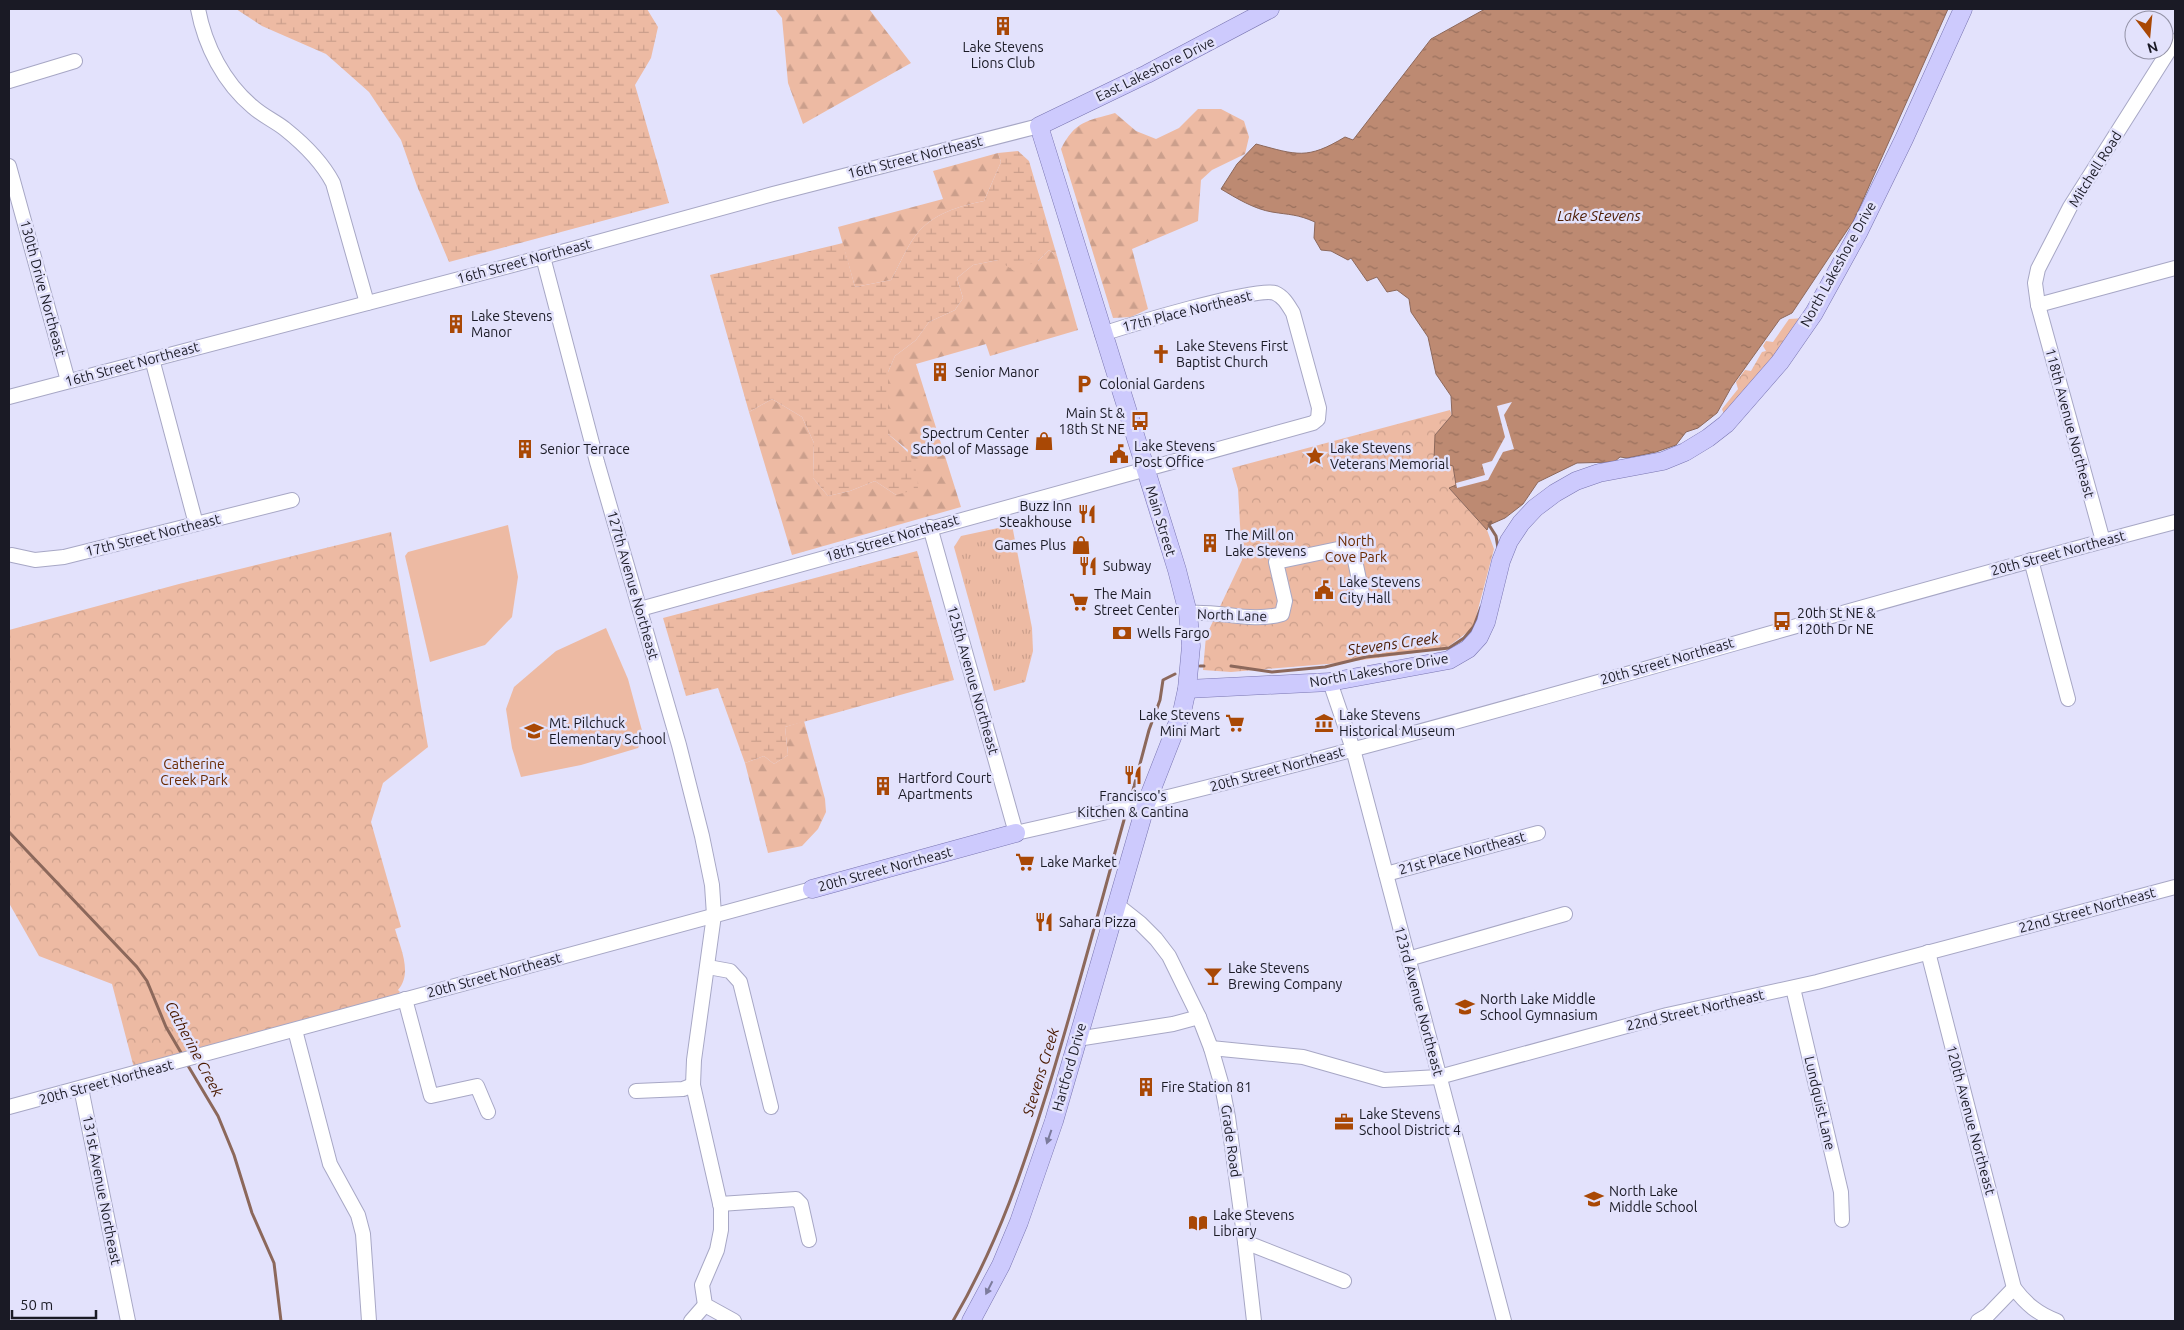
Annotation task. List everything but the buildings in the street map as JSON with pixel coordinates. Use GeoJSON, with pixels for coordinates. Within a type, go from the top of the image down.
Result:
{"type":"FeatureCollection","features":[{"type":"Feature","properties":{"kind":"main road","name":"East Lakeshore Drive"},"geometry":{"type":"LineString","coordinates":[[1039,126],[1154,70],[1270,9]]}},
{"type":"Feature","properties":{"kind":"main road","name":"North Lakeshore Drive"},"geometry":{"type":"LineString","coordinates":[[1187,689],[1330,682],[1450,660],[1468,649],[1479,637],[1486,622],[1501,561],[1509,541],[1521,523],[1535,508],[1576,481],[1599,473],[1663,461],[1685,452],[1726,424],[1780,362],[1814,313],[1858,233],[1963,9]]}},
{"type":"Feature","properties":{"kind":"main road","name":"Main Street"},"geometry":{"type":"LineString","coordinates":[[1039,126],[1102,334],[1177,570],[1188,613],[1191,646],[1187,689],[1182,712],[1142,805]]}},
{"type":"Feature","properties":{"kind":"main road","name":"Hartford Drive"},"geometry":{"type":"LineString","coordinates":[[971,1321],[1001,1265],[1019,1222],[1054,1121],[1116,904],[1142,805]]}},
{"type":"Feature","properties":{"kind":"main road","name":"20th Street Northeast"},"geometry":{"type":"LineString","coordinates":[[812,888],[1016,833]]}},
{"type":"Feature","properties":{"kind":"street"},"geometry":{"type":"LineString","coordinates":[[198,9],[214,57],[230,84],[254,108],[285,129],[325,167],[334,184],[368,302]]}},
{"type":"Feature","properties":{"kind":"street","name":"Mitchell Road"},"geometry":{"type":"LineString","coordinates":[[2038,305],[2035,283],[2038,269],[2070,207],[2175,41]]}},
{"type":"Feature","properties":{"kind":"street"},"geometry":{"type":"LineString","coordinates":[[9,81],[75,61]]}},
{"type":"Feature","properties":{"kind":"street","name":"16th Street Northeast"},"geometry":{"type":"LineString","coordinates":[[9,397],[543,257],[773,194],[1039,126]]}},
{"type":"Feature","properties":{"kind":"street","name":"130th Drive Northeast"},"geometry":{"type":"LineString","coordinates":[[9,166],[68,381]]}},
{"type":"Feature","properties":{"kind":"street","name":"127th Avenue Northeast"},"geometry":{"type":"LineString","coordinates":[[543,257],[597,462],[640,609],[702,836],[712,885],[714,915],[694,1060],[693,1085],[720,1204],[721,1230],[717,1250],[702,1286],[705,1305]]}},
{"type":"Feature","properties":{"kind":"street"},"geometry":{"type":"LineString","coordinates":[[2038,305],[2175,268]]}},
{"type":"Feature","properties":{"kind":"street","name":"17th Place Northeast"},"geometry":{"type":"LineString","coordinates":[[1102,334],[1246,294],[1273,292],[1284,300],[1293,313],[1319,408],[1318,419]]}},
{"type":"Feature","properties":{"kind":"street","name":"118th Avenue Northeast"},"geometry":{"type":"LineString","coordinates":[[2038,305],[2103,541]]}},
{"type":"Feature","properties":{"kind":"street"},"geometry":{"type":"LineString","coordinates":[[152,359],[196,524]]}},
{"type":"Feature","properties":{"kind":"street","name":"18th Street Northeast"},"geometry":{"type":"LineString","coordinates":[[640,609],[930,527],[1146,470],[1309,424],[1318,419]]}},
{"type":"Feature","properties":{"kind":"street","name":"17th Street Northeast"},"geometry":{"type":"LineString","coordinates":[[12,555],[35,560],[64,557],[292,500]]}},
{"type":"Feature","properties":{"kind":"street","name":"20th Street Northeast"},"geometry":{"type":"LineString","coordinates":[[1016,833],[1142,805],[1353,749],[2031,560],[2175,522]]}},
{"type":"Feature","properties":{"kind":"street","name":"125th Avenue Northeast"},"geometry":{"type":"LineString","coordinates":[[930,527],[1016,833]]}},
{"type":"Feature","properties":{"kind":"street","name":"North Lane"},"geometry":{"type":"LineString","coordinates":[[1188,613],[1199,612],[1266,618],[1282,614],[1285,601],[1276,562],[1352,546],[1362,594]]}},
{"type":"Feature","properties":{"kind":"street"},"geometry":{"type":"LineString","coordinates":[[2031,560],[2068,699]]}},
{"type":"Feature","properties":{"kind":"street","name":"123rd Avenue Northeast"},"geometry":{"type":"LineString","coordinates":[[1330,682],[1353,749],[1504,1321]]}},
{"type":"Feature","properties":{"kind":"street","name":"21st Place Northeast"},"geometry":{"type":"LineString","coordinates":[[1386,874],[1538,833]]}},
{"type":"Feature","properties":{"kind":"street","name":"22nd Street Northeast"},"geometry":{"type":"LineString","coordinates":[[1212,1048],[1303,1056],[1384,1080],[1439,1077],[1667,1015],[1793,988],[2175,887]]}},
{"type":"Feature","properties":{"kind":"street","name":"20th Street Northeast"},"geometry":{"type":"LineString","coordinates":[[9,1108],[812,888]]}},
{"type":"Feature","properties":{"kind":"street","name":"Grade Road"},"geometry":{"type":"LineString","coordinates":[[1116,904],[1144,927],[1169,956],[1212,1048],[1226,1109],[1246,1242],[1254,1321]]}},
{"type":"Feature","properties":{"kind":"street"},"geometry":{"type":"LineString","coordinates":[[1408,958],[1565,914]]}},
{"type":"Feature","properties":{"kind":"street","name":"120th Avenue Northeast"},"geometry":{"type":"LineString","coordinates":[[1928,952],[2014,1288]]}},
{"type":"Feature","properties":{"kind":"street"},"geometry":{"type":"LineString","coordinates":[[708,967],[730,971],[740,982],[772,1107]]}},
{"type":"Feature","properties":{"kind":"street","name":"Lundquist Lane"},"geometry":{"type":"LineString","coordinates":[[1793,988],[1841,1192],[1842,1220]]}},
{"type":"Feature","properties":{"kind":"street"},"geometry":{"type":"LineString","coordinates":[[405,999],[431,1096],[477,1086],[488,1112]]}},
{"type":"Feature","properties":{"kind":"street"},"geometry":{"type":"LineString","coordinates":[[1077,1039],[1173,1024],[1199,1017]]}},
{"type":"Feature","properties":{"kind":"street"},"geometry":{"type":"LineString","coordinates":[[295,1030],[330,1164],[358,1215],[364,1234],[369,1321]]}},
{"type":"Feature","properties":{"kind":"street"},"geometry":{"type":"LineString","coordinates":[[636,1091],[683,1088],[693,1085]]}},
{"type":"Feature","properties":{"kind":"street","name":"131st Avenue Northeast"},"geometry":{"type":"LineString","coordinates":[[81,1088],[128,1321]]}},
{"type":"Feature","properties":{"kind":"street"},"geometry":{"type":"LineString","coordinates":[[720,1204],[796,1199],[800,1204],[809,1240]]}},
{"type":"Feature","properties":{"kind":"street"},"geometry":{"type":"LineString","coordinates":[[1246,1242],[1344,1281]]}},
{"type":"Feature","properties":{"kind":"street"},"geometry":{"type":"LineString","coordinates":[[1978,1321],[1988,1315],[2014,1288],[2025,1303],[2045,1317],[2056,1321]]}},
{"type":"Feature","properties":{"kind":"street"},"geometry":{"type":"LineString","coordinates":[[691,1321],[705,1305],[734,1321]]}},
{"type":"Feature","properties":{"kind":"green space"},"geometry":{"type":"Polygon","coordinates":[[[236,9],[647,9],[658,27],[651,58],[635,85],[669,203],[449,262],[417,186],[401,140],[369,92],[326,54],[262,26],[236,9]]]}},
{"type":"Feature","properties":{"kind":"green space"},"geometry":{"type":"Polygon","coordinates":[[[775,9],[869,9],[911,63],[803,124],[788,83],[782,18],[775,9]]]}},
{"type":"Feature","properties":{"kind":"green space"},"geometry":{"type":"Polygon","coordinates":[[[1198,109],[1221,109],[1244,121],[1249,137],[1245,154],[1212,170],[1201,180],[1198,221],[1132,249],[1148,309],[1131,317],[1113,318],[1061,149],[1077,127],[1097,118],[1115,113],[1136,131],[1156,139],[1179,128],[1198,109]]]}},
{"type":"Feature","properties":{"kind":"green space"},"geometry":{"type":"Polygon","coordinates":[[[1018,151],[1029,161],[1057,256],[1049,250],[1038,261],[1014,271],[998,260],[973,265],[957,278],[963,298],[955,310],[929,322],[916,340],[895,356],[888,372],[888,434],[911,457],[916,470],[918,489],[896,495],[875,481],[850,491],[828,496],[813,478],[814,443],[802,417],[772,399],[749,412],[710,275],[843,243],[855,287],[891,280],[909,246],[922,228],[947,212],[965,205],[984,201],[1001,162],[998,153],[1018,151]]]}},
{"type":"Feature","properties":{"kind":"green space"},"geometry":{"type":"Polygon","coordinates":[[[998,153],[1001,162],[984,201],[965,205],[947,212],[922,228],[909,246],[891,280],[855,287],[838,227],[943,199],[933,171],[998,153]]]}},
{"type":"Feature","properties":{"kind":"green space"},"geometry":{"type":"Polygon","coordinates":[[[1049,250],[1057,256],[1078,330],[990,356],[986,344],[916,364],[961,507],[792,555],[749,412],[772,399],[802,417],[814,443],[813,478],[828,496],[850,491],[875,481],[896,495],[908,450],[888,434],[888,372],[895,356],[916,340],[929,322],[955,310],[963,298],[957,278],[973,265],[998,260],[1038,261],[1049,250]]]}},
{"type":"Feature","properties":{"kind":"green space"},"geometry":{"type":"Polygon","coordinates":[[[1806,318],[1726,420],[1722,409],[1738,389],[1736,382],[1745,370],[1751,371],[1762,352],[1766,351],[1763,346],[1766,341],[1773,342],[1789,319],[1806,318]]]}},
{"type":"Feature","properties":{"kind":"green space","name":"North Cove Park"},"geometry":{"type":"Polygon","coordinates":[[[1450,410],[1452,415],[1435,435],[1453,466],[1456,486],[1449,488],[1487,530],[1494,549],[1473,628],[1445,649],[1339,663],[1231,672],[1203,670],[1206,636],[1242,560],[1238,489],[1232,468],[1450,410]]]}},
{"type":"Feature","properties":{"kind":"green space"},"geometry":{"type":"Polygon","coordinates":[[[508,525],[518,577],[512,617],[485,645],[430,662],[405,556],[408,552],[508,525]]]}},
{"type":"Feature","properties":{"kind":"green space"},"geometry":{"type":"Polygon","coordinates":[[[1012,525],[1032,628],[1033,651],[1025,682],[994,691],[954,547],[961,536],[1012,525]]]}},
{"type":"Feature","properties":{"kind":"green space","name":"Catherine Creek Park"},"geometry":{"type":"Polygon","coordinates":[[[391,532],[428,747],[383,783],[371,822],[401,927],[395,929],[405,968],[405,976],[398,990],[400,992],[397,995],[134,1068],[112,984],[39,956],[9,903],[9,630],[179,584],[391,532]]]}},
{"type":"Feature","properties":{"kind":"green space"},"geometry":{"type":"Polygon","coordinates":[[[917,551],[954,680],[785,727],[788,755],[774,764],[764,756],[745,763],[718,688],[686,696],[663,618],[917,551]]]}},
{"type":"Feature","properties":{"kind":"green space"},"geometry":{"type":"Polygon","coordinates":[[[606,628],[628,679],[644,738],[638,748],[581,765],[521,777],[512,748],[506,709],[514,687],[556,651],[606,628]]]}},
{"type":"Feature","properties":{"kind":"green space"},"geometry":{"type":"Polygon","coordinates":[[[804,721],[825,799],[826,812],[818,829],[802,846],[768,853],[745,763],[764,756],[774,764],[788,755],[785,727],[804,721]]]}},
{"type":"Feature","properties":{"kind":"water","name":"Lake Stevens"},"geometry":{"type":"Polygon","coordinates":[[[1485,9],[1948,9],[1854,220],[1792,313],[1780,319],[1732,386],[1717,413],[1698,428],[1686,432],[1676,445],[1656,452],[1627,458],[1620,457],[1614,462],[1577,463],[1538,482],[1523,504],[1505,518],[1489,525],[1487,530],[1449,488],[1456,485],[1453,466],[1434,460],[1435,435],[1452,415],[1451,396],[1436,374],[1428,337],[1411,312],[1409,299],[1397,290],[1387,292],[1377,277],[1367,281],[1351,258],[1348,260],[1331,251],[1321,250],[1314,238],[1315,222],[1298,216],[1259,208],[1245,203],[1221,189],[1237,164],[1256,144],[1292,153],[1302,153],[1321,149],[1345,137],[1353,140],[1431,39],[1485,9]]]}},
{"type":"Feature","properties":{"kind":"pier"},"geometry":{"type":"Polygon","coordinates":[[[1512,402],[1504,415],[1514,449],[1503,452],[1488,480],[1457,488],[1456,483],[1485,475],[1482,464],[1492,461],[1505,437],[1497,406],[1512,402]]]}},
{"type":"Feature","properties":{"kind":"waterway","name":"Stevens Creek"},"geometry":{"type":"LineString","coordinates":[[1491,522],[1489,525],[1496,536],[1498,548]]}},
{"type":"Feature","properties":{"kind":"waterway","name":"Stevens Creek"},"geometry":{"type":"LineString","coordinates":[[1231,666],[1272,672],[1325,667],[1366,657],[1449,648],[1464,638],[1474,626],[1481,607]]}},
{"type":"Feature","properties":{"kind":"waterway","name":"Stevens Creek"},"geometry":{"type":"LineString","coordinates":[[1132,794],[1149,730],[1160,700],[1163,680],[1175,674]]}},
{"type":"Feature","properties":{"kind":"waterway","name":"Stevens Creek"},"geometry":{"type":"LineString","coordinates":[[953,1321],[997,1233],[1031,1142],[1070,1014],[1124,820]]}},
{"type":"Feature","properties":{"kind":"waterway","name":"Catherine Creek"},"geometry":{"type":"LineString","coordinates":[[9,832],[137,967],[147,981],[166,1027],[183,1056]]}},
{"type":"Feature","properties":{"kind":"waterway","name":"Catherine Creek"},"geometry":{"type":"LineString","coordinates":[[187,1064],[218,1116],[234,1155],[252,1213],[274,1263],[281,1321]]}},
{"type":"Feature","properties":{"kind":"place","name":"Lake Stevens Lions Club"},"geometry":{"type":"Point","coordinates":[1003,26]}},
{"type":"Feature","properties":{"kind":"place","name":"Lake Stevens Manor"},"geometry":{"type":"Point","coordinates":[456,324]}},
{"type":"Feature","properties":{"kind":"place","name":"Lake Stevens First Baptist Church"},"geometry":{"type":"Point","coordinates":[1161,354]}},
{"type":"Feature","properties":{"kind":"place","name":"Senior Manor"},"geometry":{"type":"Point","coordinates":[940,372]}},
{"type":"Feature","properties":{"kind":"place","name":"Colonial Gardens"},"geometry":{"type":"Point","coordinates":[1084,384]}},
{"type":"Feature","properties":{"kind":"place","name":"Main St & 18th St NE"},"geometry":{"type":"Point","coordinates":[1140,421]}},
{"type":"Feature","properties":{"kind":"place","name":"Spectrum Center School of Massage"},"geometry":{"type":"Point","coordinates":[1044,441]}},
{"type":"Feature","properties":{"kind":"place","name":"Senior Terrace"},"geometry":{"type":"Point","coordinates":[525,449]}},
{"type":"Feature","properties":{"kind":"place","name":"Lake Stevens Post Office"},"geometry":{"type":"Point","coordinates":[1119,454]}},
{"type":"Feature","properties":{"kind":"place","name":"Lake Stevens Veterans Memorial"},"geometry":{"type":"Point","coordinates":[1315,456]}},
{"type":"Feature","properties":{"kind":"place","name":"Buzz Inn Steakhouse"},"geometry":{"type":"Point","coordinates":[1087,514]}},
{"type":"Feature","properties":{"kind":"place","name":"The Mill on Lake Stevens"},"geometry":{"type":"Point","coordinates":[1210,543]}},
{"type":"Feature","properties":{"kind":"place","name":"Games Plus"},"geometry":{"type":"Point","coordinates":[1081,545]}},
{"type":"Feature","properties":{"kind":"place","name":"Subway"},"geometry":{"type":"Point","coordinates":[1088,566]}},
{"type":"Feature","properties":{"kind":"place","name":"Lake Stevens City Hall"},"geometry":{"type":"Point","coordinates":[1324,590]}},
{"type":"Feature","properties":{"kind":"place","name":"The Main Street Center"},"geometry":{"type":"Point","coordinates":[1079,602]}},
{"type":"Feature","properties":{"kind":"place","name":"20th St NE & 120th Dr NE"},"geometry":{"type":"Point","coordinates":[1782,621]}},
{"type":"Feature","properties":{"kind":"place","name":"Wells Fargo"},"geometry":{"type":"Point","coordinates":[1122,633]}},
{"type":"Feature","properties":{"kind":"place","name":"Lake Stevens Mini Mart"},"geometry":{"type":"Point","coordinates":[1235,723]}},
{"type":"Feature","properties":{"kind":"place","name":"Lake Stevens Historical Museum"},"geometry":{"type":"Point","coordinates":[1324,723]}},
{"type":"Feature","properties":{"kind":"place","name":"Mt. Pilchuck Elementary School"},"geometry":{"type":"Point","coordinates":[534,731]}},
{"type":"Feature","properties":{"kind":"place","name":"Francisco's Kitchen & Cantina"},"geometry":{"type":"Point","coordinates":[1133,775]}},
{"type":"Feature","properties":{"kind":"place","name":"Hartford Court Apartments"},"geometry":{"type":"Point","coordinates":[883,786]}},
{"type":"Feature","properties":{"kind":"place","name":"Lake Market"},"geometry":{"type":"Point","coordinates":[1025,862]}},
{"type":"Feature","properties":{"kind":"place","name":"Sahara Pizza"},"geometry":{"type":"Point","coordinates":[1044,922]}},
{"type":"Feature","properties":{"kind":"place","name":"Lake Stevens Brewing Company"},"geometry":{"type":"Point","coordinates":[1213,976]}},
{"type":"Feature","properties":{"kind":"place","name":"North Lake Middle School Gymnasium"},"geometry":{"type":"Point","coordinates":[1465,1007]}},
{"type":"Feature","properties":{"kind":"place","name":"Fire Station 81"},"geometry":{"type":"Point","coordinates":[1146,1087]}},
{"type":"Feature","properties":{"kind":"place","name":"Lake Stevens School District 4"},"geometry":{"type":"Point","coordinates":[1344,1122]}},
{"type":"Feature","properties":{"kind":"place","name":"North Lake Middle School"},"geometry":{"type":"Point","coordinates":[1594,1199]}},
{"type":"Feature","properties":{"kind":"place","name":"Lake Stevens Library"},"geometry":{"type":"Point","coordinates":[1198,1223]}}]}
